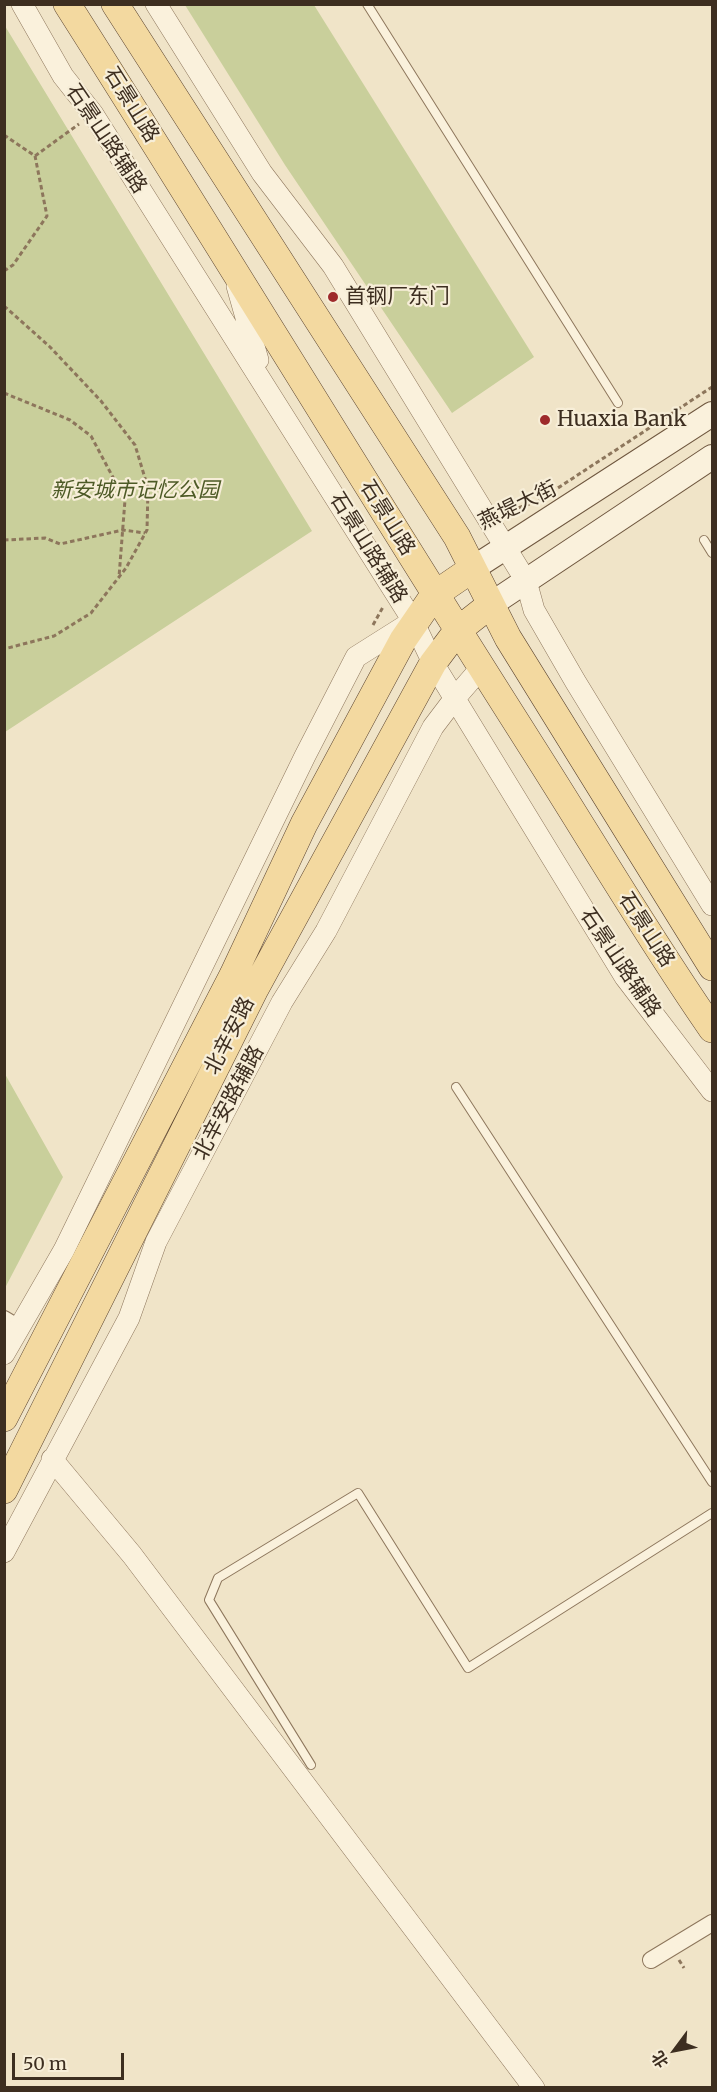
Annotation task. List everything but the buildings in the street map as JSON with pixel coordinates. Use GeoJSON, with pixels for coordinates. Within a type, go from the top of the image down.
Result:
{"type":"FeatureCollection","features":[{"type":"Feature","properties":{"kind":"main road","name":"石景山路"},"geometry":{"type":"LineString","coordinates":[[67,4],[230,262],[434,595],[660,953],[712,1029]]}},
{"type":"Feature","properties":{"kind":"main road","name":"石景山路"},"geometry":{"type":"LineString","coordinates":[[115,4],[457,537],[508,638],[712,967]]}},
{"type":"Feature","properties":{"kind":"main road","name":"燕堤大街"},"geometry":{"type":"LineString","coordinates":[[472,569],[712,414]]}},
{"type":"Feature","properties":{"kind":"main road"},"geometry":{"type":"LineString","coordinates":[[490,605],[712,457]]}},
{"type":"Feature","properties":{"kind":"main road","name":"北辛安路"},"geometry":{"type":"LineString","coordinates":[[4,1418],[233,975],[304,824],[413,621],[434,595],[472,569]]}},
{"type":"Feature","properties":{"kind":"main road","name":"北辛安路"},"geometry":{"type":"LineString","coordinates":[[4,1490],[255,989],[433,663],[457,631],[490,605]]}},
{"type":"Feature","properties":{"kind":"street","name":"石景山路辅路"},"geometry":{"type":"LineString","coordinates":[[22,4],[63,76],[93,114],[393,588],[413,621],[433,663],[625,977],[712,1091]]}},
{"type":"Feature","properties":{"kind":"street"},"geometry":{"type":"LineString","coordinates":[[156,4],[262,173],[333,266],[526,581],[534,610],[569,671],[709,893]]}},
{"type":"Feature","properties":{"kind":"street"},"geometry":{"type":"LineString","coordinates":[[230,262],[265,384]]}},
{"type":"Feature","properties":{"kind":"street"},"geometry":{"type":"LineString","coordinates":[[4,1354],[12,1324],[64,1250],[305,756],[356,657],[413,621]]}},
{"type":"Feature","properties":{"kind":"street","name":"北辛安路辅路"},"geometry":{"type":"LineString","coordinates":[[4,1552],[129,1318],[156,1242],[282,1002],[326,931],[433,727],[454,698],[481,669]]}},
{"type":"Feature","properties":{"kind":"street"},"geometry":{"type":"LineString","coordinates":[[189,1118],[255,1055]]}},
{"type":"Feature","properties":{"kind":"street"},"geometry":{"type":"LineString","coordinates":[[64,1250],[108,1217]]}},
{"type":"Feature","properties":{"kind":"street"},"geometry":{"type":"LineString","coordinates":[[52,1459],[132,1555],[534,2088]]}},
{"type":"Feature","properties":{"kind":"street"},"geometry":{"type":"LineString","coordinates":[[651,1960],[712,1923]]}},
{"type":"Feature","properties":{"kind":"lane"},"geometry":{"type":"LineString","coordinates":[[368,4],[618,403]]}},
{"type":"Feature","properties":{"kind":"lane"},"geometry":{"type":"LineString","coordinates":[[704,540],[712,553]]}},
{"type":"Feature","properties":{"kind":"lane"},"geometry":{"type":"LineString","coordinates":[[456,1087],[712,1482]]}},
{"type":"Feature","properties":{"kind":"lane"},"geometry":{"type":"LineString","coordinates":[[310,1766],[209,1600],[218,1578],[358,1493],[468,1668],[712,1513]]}},
{"type":"Feature","properties":{"kind":"path"},"geometry":{"type":"LineString","coordinates":[[35,156],[93,114]]}},
{"type":"Feature","properties":{"kind":"path"},"geometry":{"type":"LineString","coordinates":[[4,135],[35,156],[46,216],[13,265],[4,271]]}},
{"type":"Feature","properties":{"kind":"path"},"geometry":{"type":"LineString","coordinates":[[4,649],[54,636],[91,613],[119,577],[145,533],[148,488],[135,445],[101,401],[50,347],[5,307]]}},
{"type":"Feature","properties":{"kind":"path","name":"燕堤大街"},"geometry":{"type":"LineString","coordinates":[[488,519],[538,501],[712,387]]}},
{"type":"Feature","properties":{"kind":"path"},"geometry":{"type":"LineString","coordinates":[[4,393],[70,420],[92,436],[125,500],[119,577]]}},
{"type":"Feature","properties":{"kind":"path"},"geometry":{"type":"LineString","coordinates":[[4,540],[45,538],[60,544],[123,530],[145,533]]}},
{"type":"Feature","properties":{"kind":"path"},"geometry":{"type":"LineString","coordinates":[[372,627],[393,588]]}},
{"type":"Feature","properties":{"kind":"green space"},"geometry":{"type":"Polygon","coordinates":[[[185,5],[314,5],[534,357],[452,413],[285,165],[185,5]]]}},
{"type":"Feature","properties":{"kind":"green space","name":"新安城市记忆公园"},"geometry":{"type":"Polygon","coordinates":[[[5,26],[312,531],[4,732],[5,26]]]}},
{"type":"Feature","properties":{"kind":"green space"},"geometry":{"type":"Polygon","coordinates":[[[5,1074],[63,1177],[4,1288],[5,1074]]]}},
{"type":"Feature","properties":{"kind":"place","name":"首钢厂东门"},"geometry":{"type":"Point","coordinates":[333,297]}},
{"type":"Feature","properties":{"kind":"place","name":"Huaxia Bank"},"geometry":{"type":"Point","coordinates":[545,420]}}]}
